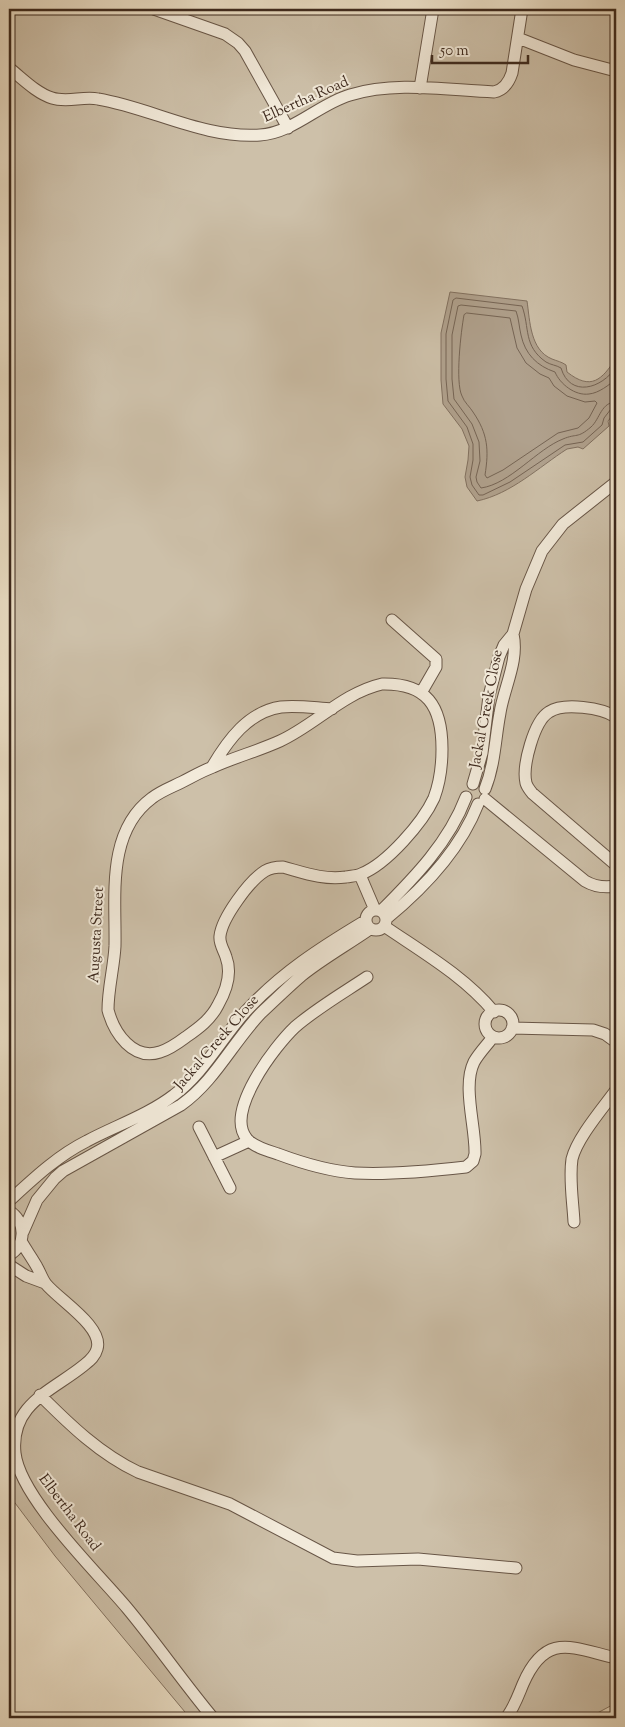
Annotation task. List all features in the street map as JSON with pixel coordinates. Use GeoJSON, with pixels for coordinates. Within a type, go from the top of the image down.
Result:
{"type":"FeatureCollection","features":[{"type":"Feature","properties":{"kind":"street"},"geometry":{"type":"LineString","coordinates":[[154,9],[225,34],[238,43],[288,128]]}},
{"type":"Feature","properties":{"kind":"street"},"geometry":{"type":"LineString","coordinates":[[420,88],[433,9]]}},
{"type":"Feature","properties":{"kind":"street"},"geometry":{"type":"LineString","coordinates":[[522,9],[518,38],[574,60],[616,71]]}},
{"type":"Feature","properties":{"kind":"street","name":"Elbertha Road"},"geometry":{"type":"LineString","coordinates":[[9,68],[37,90],[54,99],[101,99],[182,124],[228,133],[262,135],[288,128],[320,108],[348,95],[370,90],[399,87],[494,92],[501,90],[507,84],[512,72],[518,38]]}},
{"type":"Feature","properties":{"kind":"street","name":"Jackal Creek Close"},"geometry":{"type":"LineString","coordinates":[[473,784],[482,753],[488,705],[499,656],[504,645],[513,634],[526,589],[542,550],[563,524],[616,482]]}},
{"type":"Feature","properties":{"kind":"street"},"geometry":{"type":"LineString","coordinates":[[392,620],[436,659],[436,667],[421,693]]}},
{"type":"Feature","properties":{"kind":"street","name":"Jackal Creek Close"},"geometry":{"type":"LineString","coordinates":[[381,917],[410,900],[447,857],[464,833],[483,797],[493,764],[501,706],[514,656],[515,644],[513,634]]}},
{"type":"Feature","properties":{"kind":"street","name":"Augusta Street"},"geometry":{"type":"LineString","coordinates":[[382,684],[403,685],[421,693],[431,702],[437,711],[441,725],[442,756],[438,786],[426,811],[406,838],[392,852],[370,870],[360,875],[330,878],[318,877],[278,867],[265,871],[258,876],[243,893],[222,928],[220,941],[228,963],[228,972],[223,996],[210,1018],[166,1050],[150,1054],[142,1054],[134,1050],[120,1036],[108,1010],[115,948],[114,899],[120,847],[126,830],[142,806],[160,794],[212,767],[281,741],[332,709],[358,693],[382,684]]}},
{"type":"Feature","properties":{"kind":"street","name":"Augusta Street"},"geometry":{"type":"LineString","coordinates":[[212,767],[232,738],[243,725],[254,717],[282,707],[332,709]]}},
{"type":"Feature","properties":{"kind":"street"},"geometry":{"type":"LineString","coordinates":[[616,717],[603,711],[585,708],[564,708],[547,712],[535,730],[525,775],[526,783],[532,793],[616,865]]}},
{"type":"Feature","properties":{"kind":"street"},"geometry":{"type":"LineString","coordinates":[[381,917],[367,914],[368,925],[377,930],[381,917],[441,845],[459,816],[467,789],[473,784],[480,784],[483,797],[585,881],[605,888],[616,886]]}},
{"type":"Feature","properties":{"kind":"street"},"geometry":{"type":"LineString","coordinates":[[466,796],[471,802],[483,797]]}},
{"type":"Feature","properties":{"kind":"street"},"geometry":{"type":"LineString","coordinates":[[360,875],[381,917],[457,976],[478,994],[494,1012]]}},
{"type":"Feature","properties":{"kind":"street","name":"Jackal Creek Close"},"geometry":{"type":"LineString","coordinates":[[9,1201],[48,1166],[69,1151],[174,1096],[194,1076],[244,1014],[286,973],[320,948],[368,925]]}},
{"type":"Feature","properties":{"kind":"street","name":"Jackal Creek Close"},"geometry":{"type":"LineString","coordinates":[[9,1254],[18,1248],[37,1200],[63,1171],[192,1098],[255,1020],[282,993],[368,925]]}},
{"type":"Feature","properties":{"kind":"street"},"geometry":{"type":"LineString","coordinates":[[367,977],[319,1009],[295,1028],[271,1056],[243,1105],[241,1125],[249,1141],[280,1155],[343,1172],[370,1174],[466,1167],[473,1161],[475,1154],[470,1092],[472,1068],[478,1056],[493,1037]]}},
{"type":"Feature","properties":{"kind":"street"},"geometry":{"type":"LineString","coordinates":[[503,1011],[512,1019],[511,1032],[505,1037],[493,1037],[488,1032],[486,1027],[489,1015],[494,1012],[503,1011]]}},
{"type":"Feature","properties":{"kind":"street"},"geometry":{"type":"LineString","coordinates":[[512,1028],[593,1030],[605,1034],[616,1042]]}},
{"type":"Feature","properties":{"kind":"street"},"geometry":{"type":"LineString","coordinates":[[574,1222],[571,1169],[573,1158],[579,1142],[616,1090]]}},
{"type":"Feature","properties":{"kind":"street"},"geometry":{"type":"LineString","coordinates":[[199,1127],[230,1188]]}},
{"type":"Feature","properties":{"kind":"street"},"geometry":{"type":"LineString","coordinates":[[214,1157],[249,1141]]}},
{"type":"Feature","properties":{"kind":"street","name":"Elbertha Road"},"geometry":{"type":"LineString","coordinates":[[9,1211],[18,1218],[22,1236],[45,1283],[93,1330],[98,1343],[96,1354],[92,1359],[40,1395],[23,1415],[15,1442],[18,1464],[28,1488],[75,1549],[146,1631],[213,1718]]}},
{"type":"Feature","properties":{"kind":"street","name":"Elbertha Road"},"geometry":{"type":"LineString","coordinates":[[9,1265],[26,1276],[45,1283]]}},
{"type":"Feature","properties":{"kind":"street"},"geometry":{"type":"LineString","coordinates":[[40,1395],[84,1437],[125,1466],[230,1504],[333,1558],[357,1561],[418,1559],[516,1568]]}},
{"type":"Feature","properties":{"kind":"street"},"geometry":{"type":"LineString","coordinates":[[506,1718],[514,1707],[534,1662],[548,1651],[555,1648],[574,1647],[616,1658]]}},
{"type":"Feature","properties":{"kind":"shaded area"},"geometry":{"type":"Polygon","coordinates":[[[9,9],[616,9],[616,1703],[588,1718],[190,1718],[55,1556],[9,1495],[9,9]]]}},
{"type":"Feature","properties":{"kind":"water"},"geometry":{"type":"Polygon","coordinates":[[[450,292],[527,301],[532,334],[539,349],[545,355],[566,365],[567,372],[575,378],[589,382],[595,380],[606,372],[616,358],[616,411],[608,421],[609,426],[583,449],[578,447],[567,449],[513,486],[477,501],[467,487],[465,477],[469,446],[462,429],[443,404],[441,333],[450,292]]]}}]}
